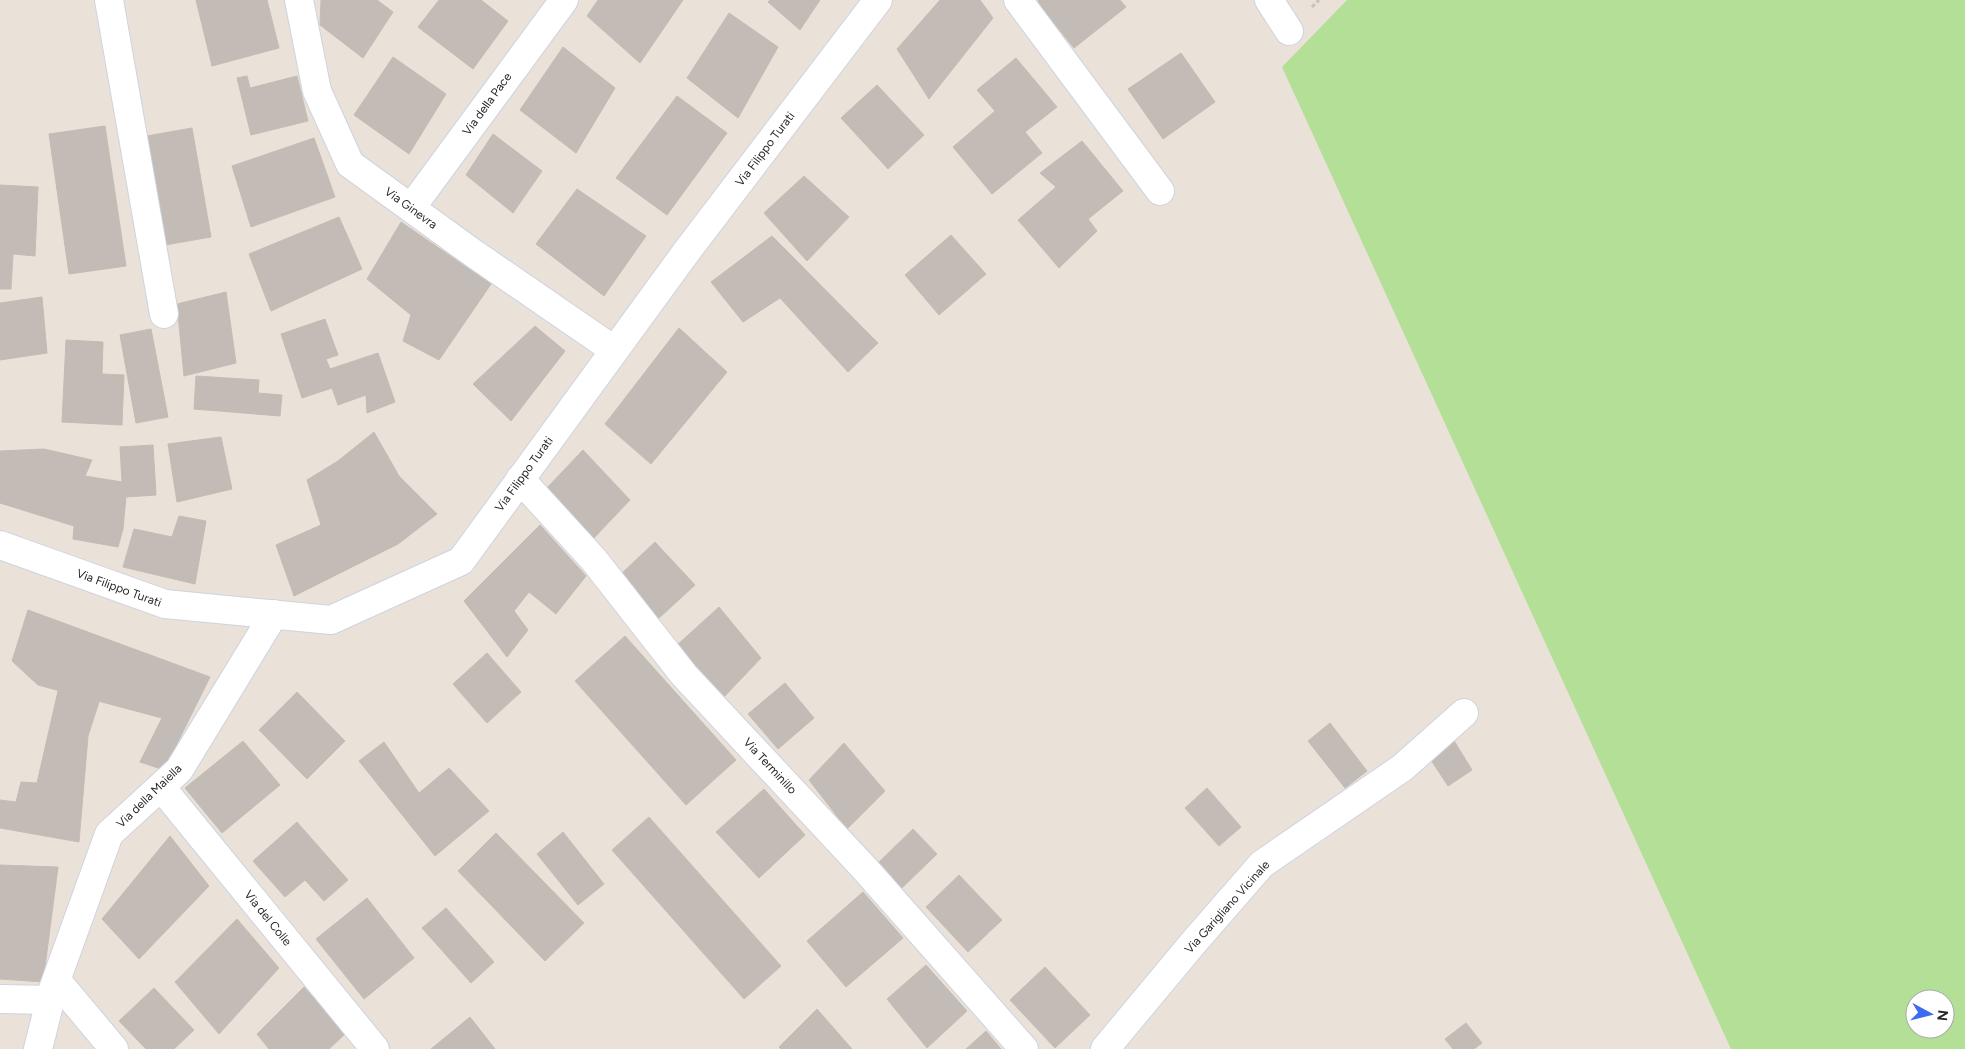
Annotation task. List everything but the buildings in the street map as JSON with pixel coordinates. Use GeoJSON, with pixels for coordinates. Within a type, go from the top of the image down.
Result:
{"type":"FeatureCollection","features":[{"type":"Feature","properties":{"kind":"street"},"geometry":{"type":"LineString","coordinates":[[108,0],[164,314]]}},
{"type":"Feature","properties":{"kind":"street","name":"Via Ginevra"},"geometry":{"type":"LineString","coordinates":[[299,0],[317,91],[350,164],[614,350]]}},
{"type":"Feature","properties":{"kind":"street","name":"Via della Pace"},"geometry":{"type":"LineString","coordinates":[[411,208],[564,0]]}},
{"type":"Feature","properties":{"kind":"street","name":"Via Filippo Turati"},"geometry":{"type":"LineString","coordinates":[[0,544],[165,604],[331,620],[461,560],[693,243],[878,0]]}},
{"type":"Feature","properties":{"kind":"street"},"geometry":{"type":"LineString","coordinates":[[1018,0],[1160,191]]}},
{"type":"Feature","properties":{"kind":"street"},"geometry":{"type":"LineString","coordinates":[[1269,0],[1289,31]]}},
{"type":"Feature","properties":{"kind":"street","name":"Via Terminillo"},"geometry":{"type":"LineString","coordinates":[[520,479],[594,560],[684,675],[866,870],[1024,1049]]}},
{"type":"Feature","properties":{"kind":"street","name":"Via della Maiella"},"geometry":{"type":"LineString","coordinates":[[38,1049],[54,991],[109,834],[179,770],[274,614]]}},
{"type":"Feature","properties":{"kind":"street","name":"Via Garigliano Vicinale"},"geometry":{"type":"LineString","coordinates":[[1105,1049],[1262,864],[1402,768],[1464,713]]}},
{"type":"Feature","properties":{"kind":"street","name":"Via del Colle"},"geometry":{"type":"LineString","coordinates":[[161,787],[375,1049]]}},
{"type":"Feature","properties":{"kind":"street"},"geometry":{"type":"LineString","coordinates":[[0,999],[54,991],[114,1049]]}},
{"type":"Feature","properties":{"kind":"green space"},"geometry":{"type":"Polygon","coordinates":[[[1347,0],[1965,0],[1965,1049],[1731,1049],[1282,67],[1347,0]]]}}]}
